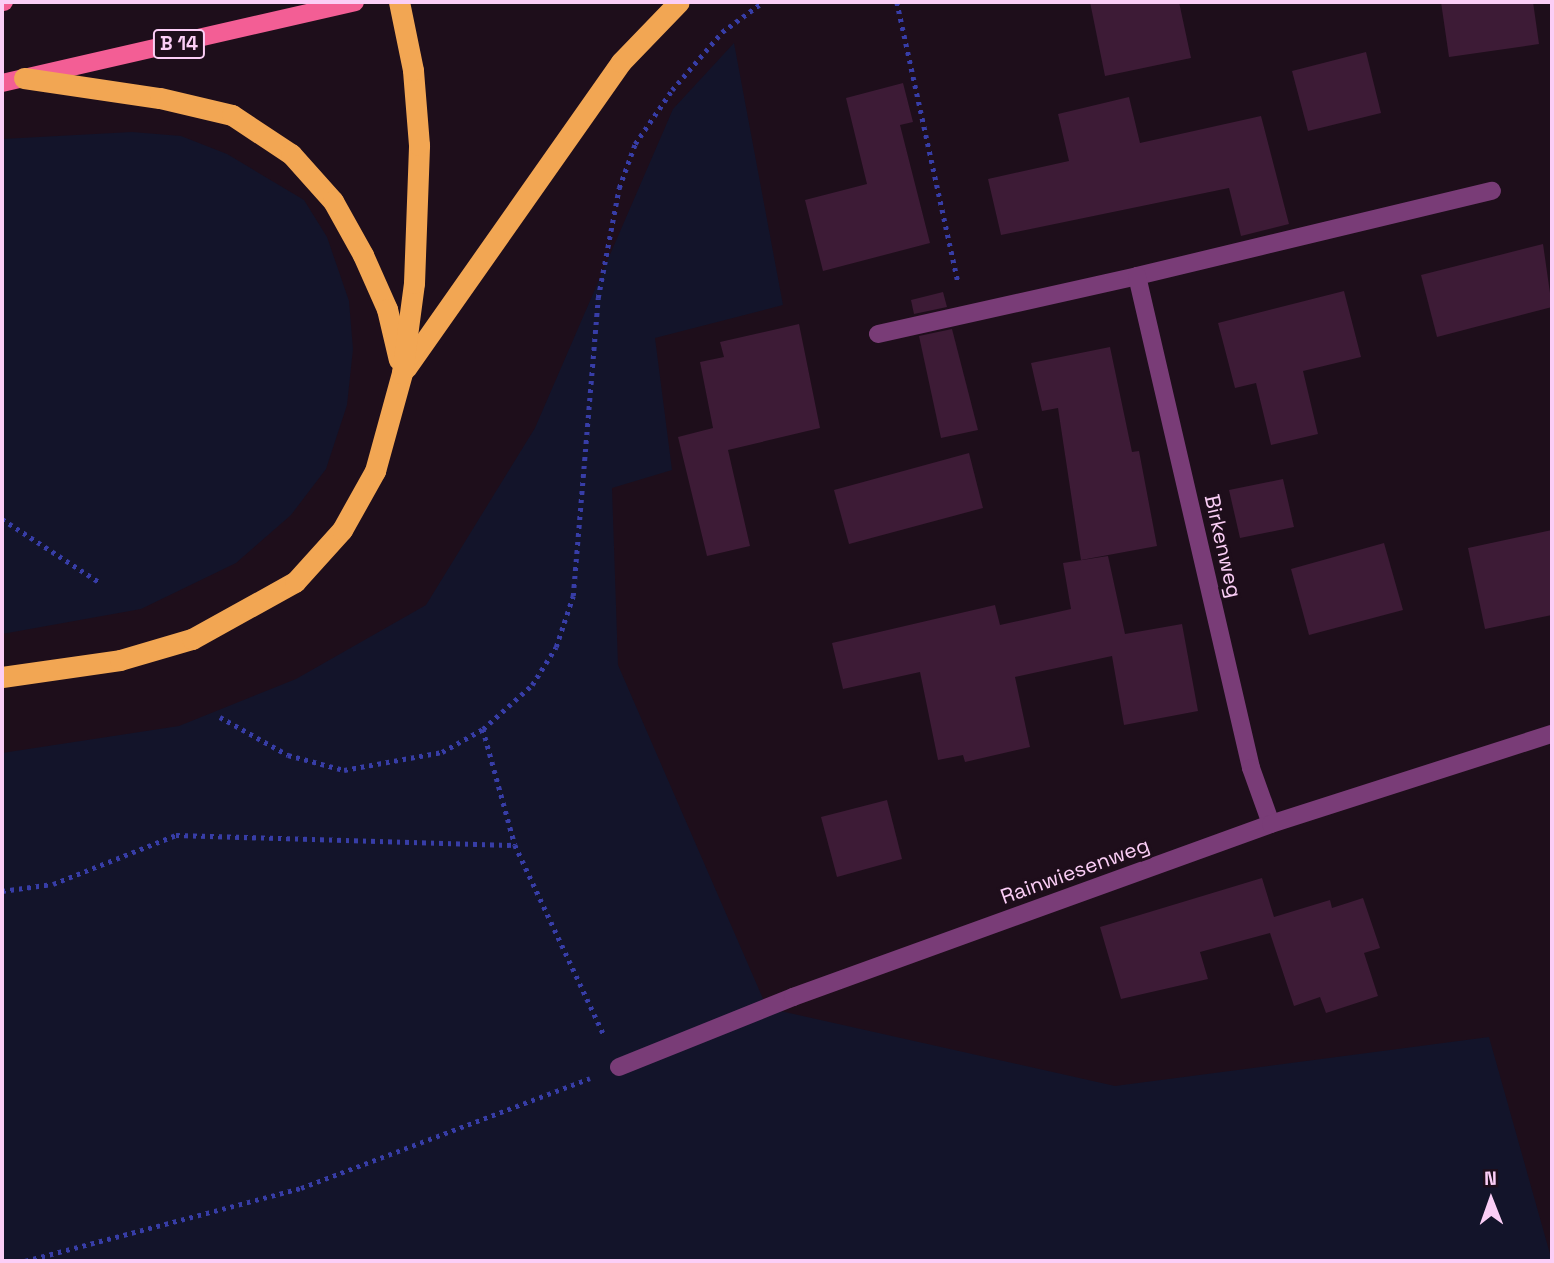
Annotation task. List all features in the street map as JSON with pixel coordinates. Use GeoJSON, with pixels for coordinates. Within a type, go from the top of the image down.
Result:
{"type":"FeatureCollection","features":[{"type":"Feature","properties":{"kind":"highway"},"geometry":{"type":"LineString","coordinates":[[2,677],[120,660],[192,639],[295,582],[342,530],[375,471],[402,373],[414,283],[419,145],[413,70],[399,2]]}},
{"type":"Feature","properties":{"kind":"highway"},"geometry":{"type":"LineString","coordinates":[[402,373],[621,62],[678,2]]}},
{"type":"Feature","properties":{"kind":"highway"},"geometry":{"type":"LineString","coordinates":[[24,78],[160,98],[232,115],[291,154],[333,201],[363,255],[387,309],[402,373]]}},
{"type":"Feature","properties":{"kind":"main road","name":"B 14"},"geometry":{"type":"LineString","coordinates":[[2,83],[355,2]]}},
{"type":"Feature","properties":{"kind":"street"},"geometry":{"type":"LineString","coordinates":[[878,334],[1137,276],[1492,191]]}},
{"type":"Feature","properties":{"kind":"street","name":"Birkenweg"},"geometry":{"type":"LineString","coordinates":[[1137,276],[1251,768],[1271,824]]}},
{"type":"Feature","properties":{"kind":"street","name":"Rainwiesenweg"},"geometry":{"type":"LineString","coordinates":[[619,1067],[793,997],[1271,824],[1552,734]]}},
{"type":"Feature","properties":{"kind":"path"},"geometry":{"type":"LineString","coordinates":[[220,717],[288,755],[344,770],[442,752],[483,729],[532,685],[556,648],[573,596],[604,253],[635,144],[672,90],[722,32],[763,2]]}},
{"type":"Feature","properties":{"kind":"path"},"geometry":{"type":"LineString","coordinates":[[897,2],[965,315]]}},
{"type":"Feature","properties":{"kind":"path"},"geometry":{"type":"LineString","coordinates":[[2,519],[99,582]]}},
{"type":"Feature","properties":{"kind":"path"},"geometry":{"type":"LineString","coordinates":[[25,1261],[301,1188],[619,1067],[515,845],[483,729]]}},
{"type":"Feature","properties":{"kind":"path"},"geometry":{"type":"LineString","coordinates":[[2,891],[53,884],[176,835],[515,845]]}},
{"type":"Feature","properties":{"kind":"shaded area"},"geometry":{"type":"Polygon","coordinates":[[[734,43],[783,305],[655,338],[672,470],[612,488],[618,665],[767,1008],[1115,1086],[1489,1037],[1552,1261],[2,1261],[2,753],[179,726],[296,679],[426,605],[535,428],[673,109],[734,43]]]}},
{"type":"Feature","properties":{"kind":"shaded area"},"geometry":{"type":"Polygon","coordinates":[[[132,132],[181,136],[227,154],[304,200],[327,237],[349,301],[353,349],[347,405],[326,469],[291,515],[236,563],[141,609],[2,634],[2,139],[132,132]]]}},
{"type":"Feature","properties":{"kind":"building"},"geometry":{"type":"Polygon","coordinates":[[[1090,2],[1179,2],[1191,58],[1105,76],[1090,2]]]}},
{"type":"Feature","properties":{"kind":"building"},"geometry":{"type":"Polygon","coordinates":[[[1441,2],[1533,2],[1539,44],[1449,57],[1441,2]]]}},
{"type":"Feature","properties":{"kind":"building"},"geometry":{"type":"Polygon","coordinates":[[[1366,52],[1381,113],[1308,131],[1292,71],[1366,52]]]}},
{"type":"Feature","properties":{"kind":"building"},"geometry":{"type":"Polygon","coordinates":[[[903,83],[913,122],[900,125],[930,243],[823,271],[805,200],[867,184],[846,98],[903,83]]]}},
{"type":"Feature","properties":{"kind":"building"},"geometry":{"type":"Polygon","coordinates":[[[1129,97],[1140,143],[1261,116],[1289,224],[1241,236],[1229,188],[1001,235],[988,179],[1069,161],[1058,114],[1129,97]]]}},
{"type":"Feature","properties":{"kind":"building"},"geometry":{"type":"Polygon","coordinates":[[[1543,244],[1552,307],[1437,337],[1421,275],[1543,244]]]}},
{"type":"Feature","properties":{"kind":"building"},"geometry":{"type":"Polygon","coordinates":[[[1344,291],[1361,357],[1303,371],[1318,434],[1271,445],[1256,383],[1235,388],[1218,323],[1344,291]]]}},
{"type":"Feature","properties":{"kind":"building"},"geometry":{"type":"Polygon","coordinates":[[[943,292],[947,307],[914,314],[911,300],[943,292]]]}},
{"type":"Feature","properties":{"kind":"building"},"geometry":{"type":"Polygon","coordinates":[[[799,324],[820,428],[728,450],[750,546],[707,556],[678,437],[713,428],[700,362],[724,357],[720,342],[799,324]]]}},
{"type":"Feature","properties":{"kind":"building"},"geometry":{"type":"Polygon","coordinates":[[[952,329],[978,430],[941,438],[919,336],[952,329]]]}},
{"type":"Feature","properties":{"kind":"building"},"geometry":{"type":"Polygon","coordinates":[[[1110,347],[1132,452],[1139,451],[1157,546],[1081,560],[1058,408],[1042,411],[1031,363],[1110,347]]]}},
{"type":"Feature","properties":{"kind":"building"},"geometry":{"type":"Polygon","coordinates":[[[969,453],[983,508],[849,544],[834,490],[969,453]]]}},
{"type":"Feature","properties":{"kind":"building"},"geometry":{"type":"Polygon","coordinates":[[[1283,479],[1294,527],[1240,538],[1229,490],[1283,479]]]}},
{"type":"Feature","properties":{"kind":"building"},"geometry":{"type":"Polygon","coordinates":[[[1552,530],[1552,615],[1485,629],[1468,548],[1552,530]]]}},
{"type":"Feature","properties":{"kind":"building"},"geometry":{"type":"Polygon","coordinates":[[[1384,543],[1403,610],[1309,635],[1291,569],[1384,543]]]}},
{"type":"Feature","properties":{"kind":"building"},"geometry":{"type":"Polygon","coordinates":[[[1108,556],[1125,634],[1182,624],[1198,711],[1124,725],[1112,656],[1015,677],[1030,747],[965,762],[963,755],[938,760],[920,672],[843,689],[832,643],[995,605],[1000,625],[1071,609],[1063,563],[1108,556]]]}},
{"type":"Feature","properties":{"kind":"building"},"geometry":{"type":"Polygon","coordinates":[[[887,800],[902,859],[837,877],[821,817],[887,800]]]}},
{"type":"Feature","properties":{"kind":"building"},"geometry":{"type":"Polygon","coordinates":[[[1262,878],[1274,917],[1330,900],[1332,908],[1363,898],[1380,948],[1364,953],[1378,996],[1326,1013],[1320,997],[1294,1006],[1270,933],[1200,952],[1208,979],[1121,999],[1100,927],[1262,878]]]}}]}
